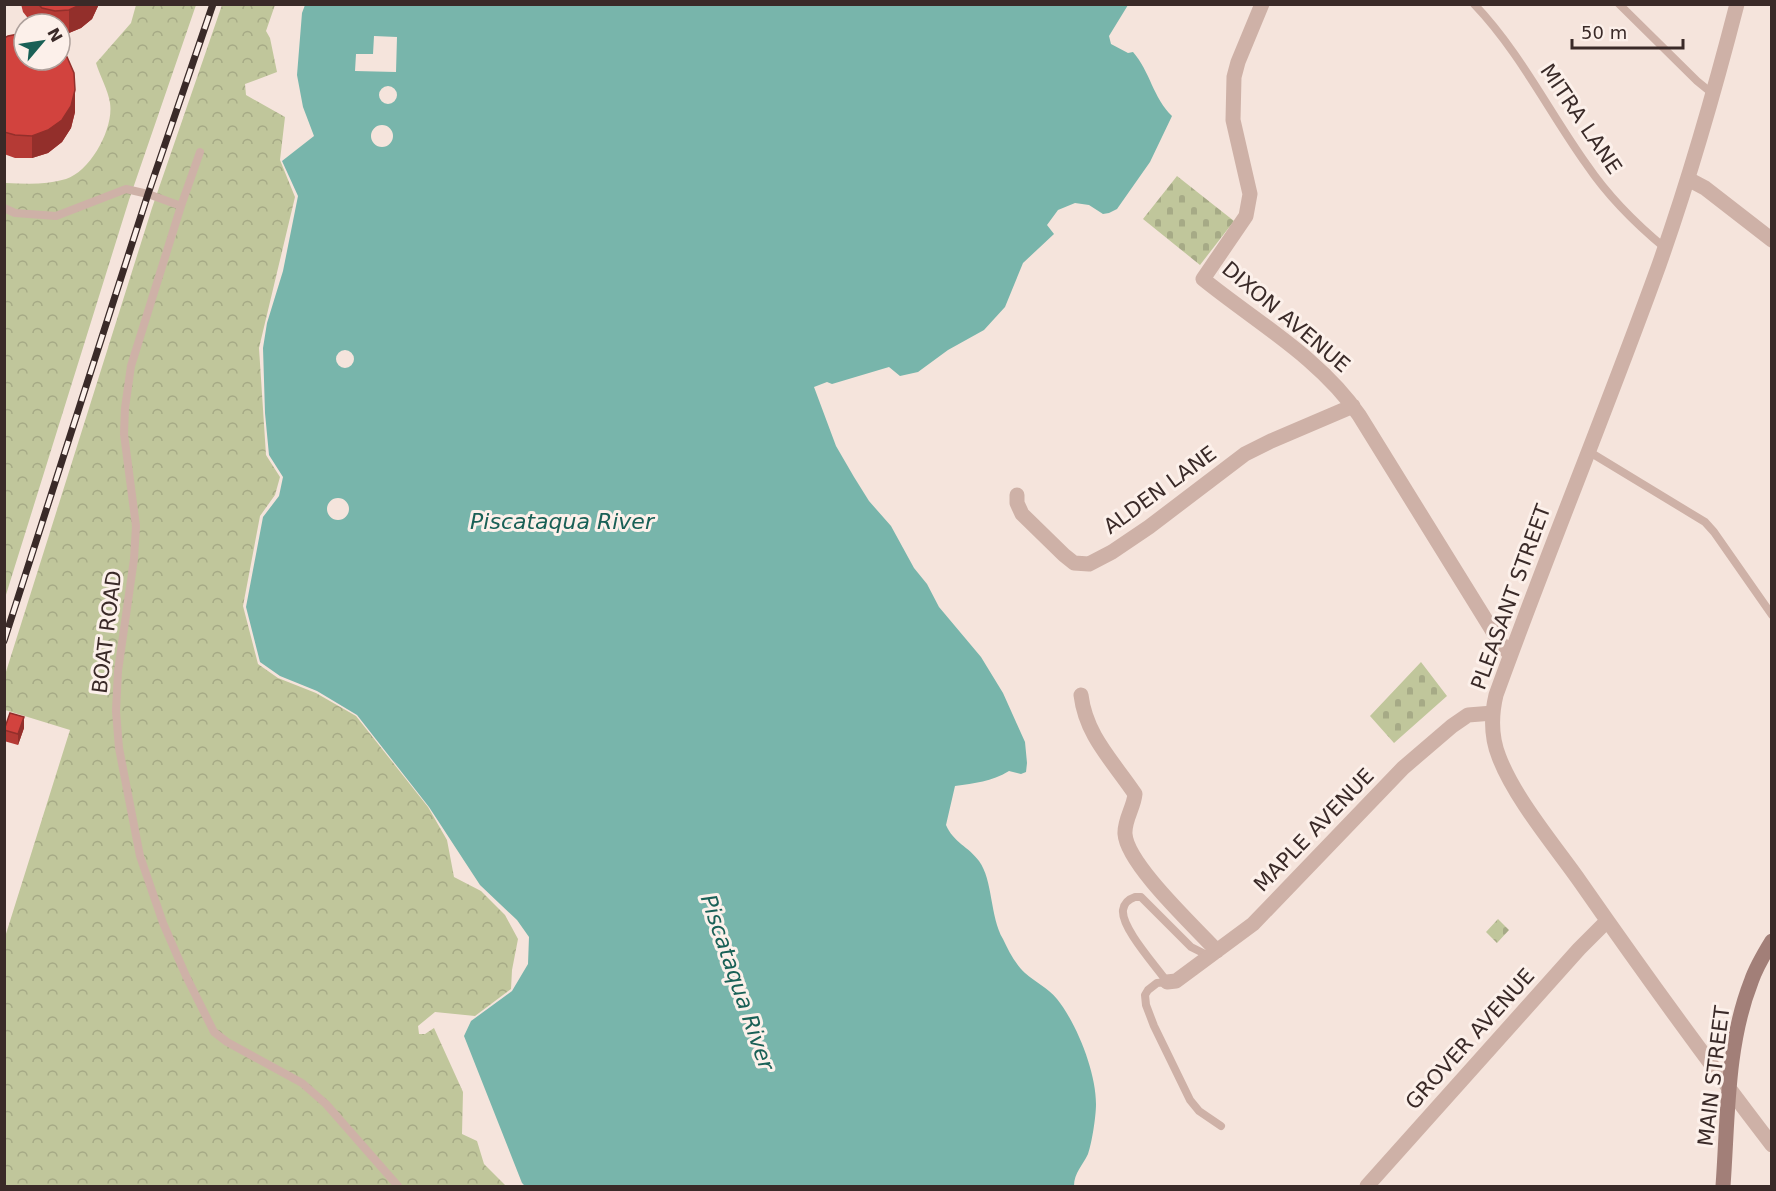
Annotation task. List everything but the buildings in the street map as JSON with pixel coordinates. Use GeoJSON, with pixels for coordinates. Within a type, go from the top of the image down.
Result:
{"type":"FeatureCollection","features":[{"type":"Feature","properties":{"kind":"main road","name":"MAIN STREET"},"geometry":{"type":"LineString","coordinates":[[1723,1186],[1730,1091],[1742,1010],[1751,981],[1772,940]]}},
{"type":"Feature","properties":{"kind":"street","name":"DIXON AVENUE"},"geometry":{"type":"LineString","coordinates":[[1262,4],[1234,77],[1233,120],[1248,182],[1249,204],[1241,225],[1203,279],[1321,370],[1353,406],[1473,600],[1510,655]]}},
{"type":"Feature","properties":{"kind":"street","name":"PLEASANT STREET"},"geometry":{"type":"LineString","coordinates":[[1737,4],[1688,179],[1665,248],[1510,655],[1496,695],[1493,713],[1494,739],[1504,768],[1551,841],[1730,1091],[1772,1145]]}},
{"type":"Feature","properties":{"kind":"street"},"geometry":{"type":"LineString","coordinates":[[1688,179],[1705,188],[1772,240]]}},
{"type":"Feature","properties":{"kind":"street","name":"ALDEN LANE"},"geometry":{"type":"LineString","coordinates":[[1017,495],[1017,503],[1022,514],[1064,555],[1074,563],[1089,564],[1112,552],[1149,527],[1250,451],[1353,406]]}},
{"type":"Feature","properties":{"kind":"street"},"geometry":{"type":"LineString","coordinates":[[1081,695],[1094,738],[1135,794],[1125,830],[1130,849],[1140,867],[1213,954]]}},
{"type":"Feature","properties":{"kind":"street","name":"MAPLE AVENUE"},"geometry":{"type":"LineString","coordinates":[[1167,982],[1176,981],[1253,924],[1403,768],[1452,726],[1468,716],[1493,713]]}},
{"type":"Feature","properties":{"kind":"street","name":"GROVER AVENUE"},"geometry":{"type":"LineString","coordinates":[[1367,1186],[1579,949],[1607,921]]}},
{"type":"Feature","properties":{"kind":"lane","name":"MITRA LANE"},"geometry":{"type":"LineString","coordinates":[[1474,4],[1492,23],[1540,90],[1587,166],[1630,216],[1665,248]]}},
{"type":"Feature","properties":{"kind":"lane"},"geometry":{"type":"LineString","coordinates":[[1618,4],[1713,94]]}},
{"type":"Feature","properties":{"kind":"lane","name":"BOAT ROAD"},"geometry":{"type":"LineString","coordinates":[[200,152],[131,366],[125,408],[124,434],[136,526],[133,568],[118,671],[116,711],[119,748],[140,856],[163,923],[214,1032],[227,1042],[302,1083],[326,1104],[398,1186]]}},
{"type":"Feature","properties":{"kind":"lane"},"geometry":{"type":"LineString","coordinates":[[4,208],[15,213],[56,216],[126,189],[181,206]]}},
{"type":"Feature","properties":{"kind":"lane"},"geometry":{"type":"LineString","coordinates":[[1588,451],[1705,522],[1772,615]]}},
{"type":"Feature","properties":{"kind":"lane"},"geometry":{"type":"LineString","coordinates":[[1167,982],[1128,928],[1124,919],[1125,904],[1130,899],[1141,897],[1191,947],[1213,954]]}},
{"type":"Feature","properties":{"kind":"lane"},"geometry":{"type":"LineString","coordinates":[[1167,982],[1157,983],[1148,990],[1145,996],[1149,1014],[1190,1100],[1199,1111],[1221,1126]]}},
{"type":"Feature","properties":{"kind":"green space"},"geometry":{"type":"Polygon","coordinates":[[[136,5],[196,5],[129,200],[5,598],[6,183],[44,183],[66,179],[84,167],[92,158],[104,136],[110,113],[109,98],[96,63],[131,23],[136,5]]]}},
{"type":"Feature","properties":{"kind":"green space"},"geometry":{"type":"Polygon","coordinates":[[[222,5],[275,5],[266,31],[270,38],[277,72],[245,84],[246,95],[285,117],[280,160],[295,197],[259,348],[266,455],[280,477],[275,495],[260,516],[243,606],[258,664],[278,678],[316,693],[356,716],[428,807],[447,840],[454,877],[481,891],[505,915],[518,939],[511,989],[475,1016],[435,1012],[418,1026],[419,1034],[425,1034],[434,1028],[463,1092],[462,1134],[477,1141],[484,1164],[506,1186],[5,1186],[5,937],[70,730],[5,710],[5,675],[152,208],[222,5]]]}},
{"type":"Feature","properties":{"kind":"green space"},"geometry":{"type":"Polygon","coordinates":[[[1177,176],[1234,221],[1200,265],[1143,219],[1177,176]]]}},
{"type":"Feature","properties":{"kind":"green space"},"geometry":{"type":"Polygon","coordinates":[[[1421,662],[1447,696],[1394,743],[1370,716],[1421,662]]]}},
{"type":"Feature","properties":{"kind":"green space"},"geometry":{"type":"Polygon","coordinates":[[[1498,919],[1509,930],[1497,943],[1486,932],[1498,919]]]}},
{"type":"Feature","properties":{"kind":"water","name":"Piscataqua River"},"geometry":{"type":"Polygon","coordinates":[[[305,5],[1128,5],[1109,36],[1111,44],[1128,53],[1133,52],[1139,59],[1160,101],[1172,116],[1150,162],[1117,209],[1103,214],[1089,205],[1075,203],[1058,210],[1047,225],[1054,234],[1023,263],[1005,307],[984,330],[948,350],[918,372],[900,376],[889,367],[814,387],[836,446],[854,477],[869,501],[891,526],[939,607],[981,657],[1003,693],[1025,742],[1026,772],[1021,774],[1009,771],[989,780],[955,786],[946,825],[953,836],[975,856],[984,869],[999,930],[1012,957],[1025,973],[1057,999],[1072,1021],[1089,1063],[1096,1109],[1089,1149],[1077,1173],[1074,1186],[525,1186],[522,1183],[464,1036],[471,1021],[512,991],[528,964],[529,937],[517,920],[480,885],[429,807],[357,715],[317,691],[280,676],[260,662],[246,607],[263,517],[279,496],[283,477],[269,455],[263,348],[267,323],[283,271],[298,196],[282,161],[314,136],[303,107],[297,75],[302,13],[305,5]]]}},
{"type":"Feature","properties":{"kind":"pier"},"geometry":{"type":"Polygon","coordinates":[[[374,36],[397,37],[396,72],[355,71],[356,54],[373,54],[374,36]]]}},
{"type":"Feature","properties":{"kind":"pier"},"geometry":{"type":"Polygon","coordinates":[[[388,86],[394,89],[397,95],[394,101],[388,104],[382,101],[379,95],[382,89],[388,86]]]}},
{"type":"Feature","properties":{"kind":"pier"},"geometry":{"type":"Polygon","coordinates":[[[382,125],[390,128],[393,136],[390,144],[382,147],[374,144],[371,136],[374,128],[382,125]]]}},
{"type":"Feature","properties":{"kind":"pier"},"geometry":{"type":"Polygon","coordinates":[[[341,350],[349,350],[354,355],[352,366],[341,368],[336,363],[336,355],[341,350]]]}},
{"type":"Feature","properties":{"kind":"pier"},"geometry":{"type":"Polygon","coordinates":[[[334,498],[342,498],[349,505],[349,513],[342,520],[334,520],[327,513],[327,505],[334,498]]]}},
{"type":"Feature","properties":{"kind":"railway"},"geometry":{"type":"LineString","coordinates":[[4,641],[148,194],[213,4]]}}]}
